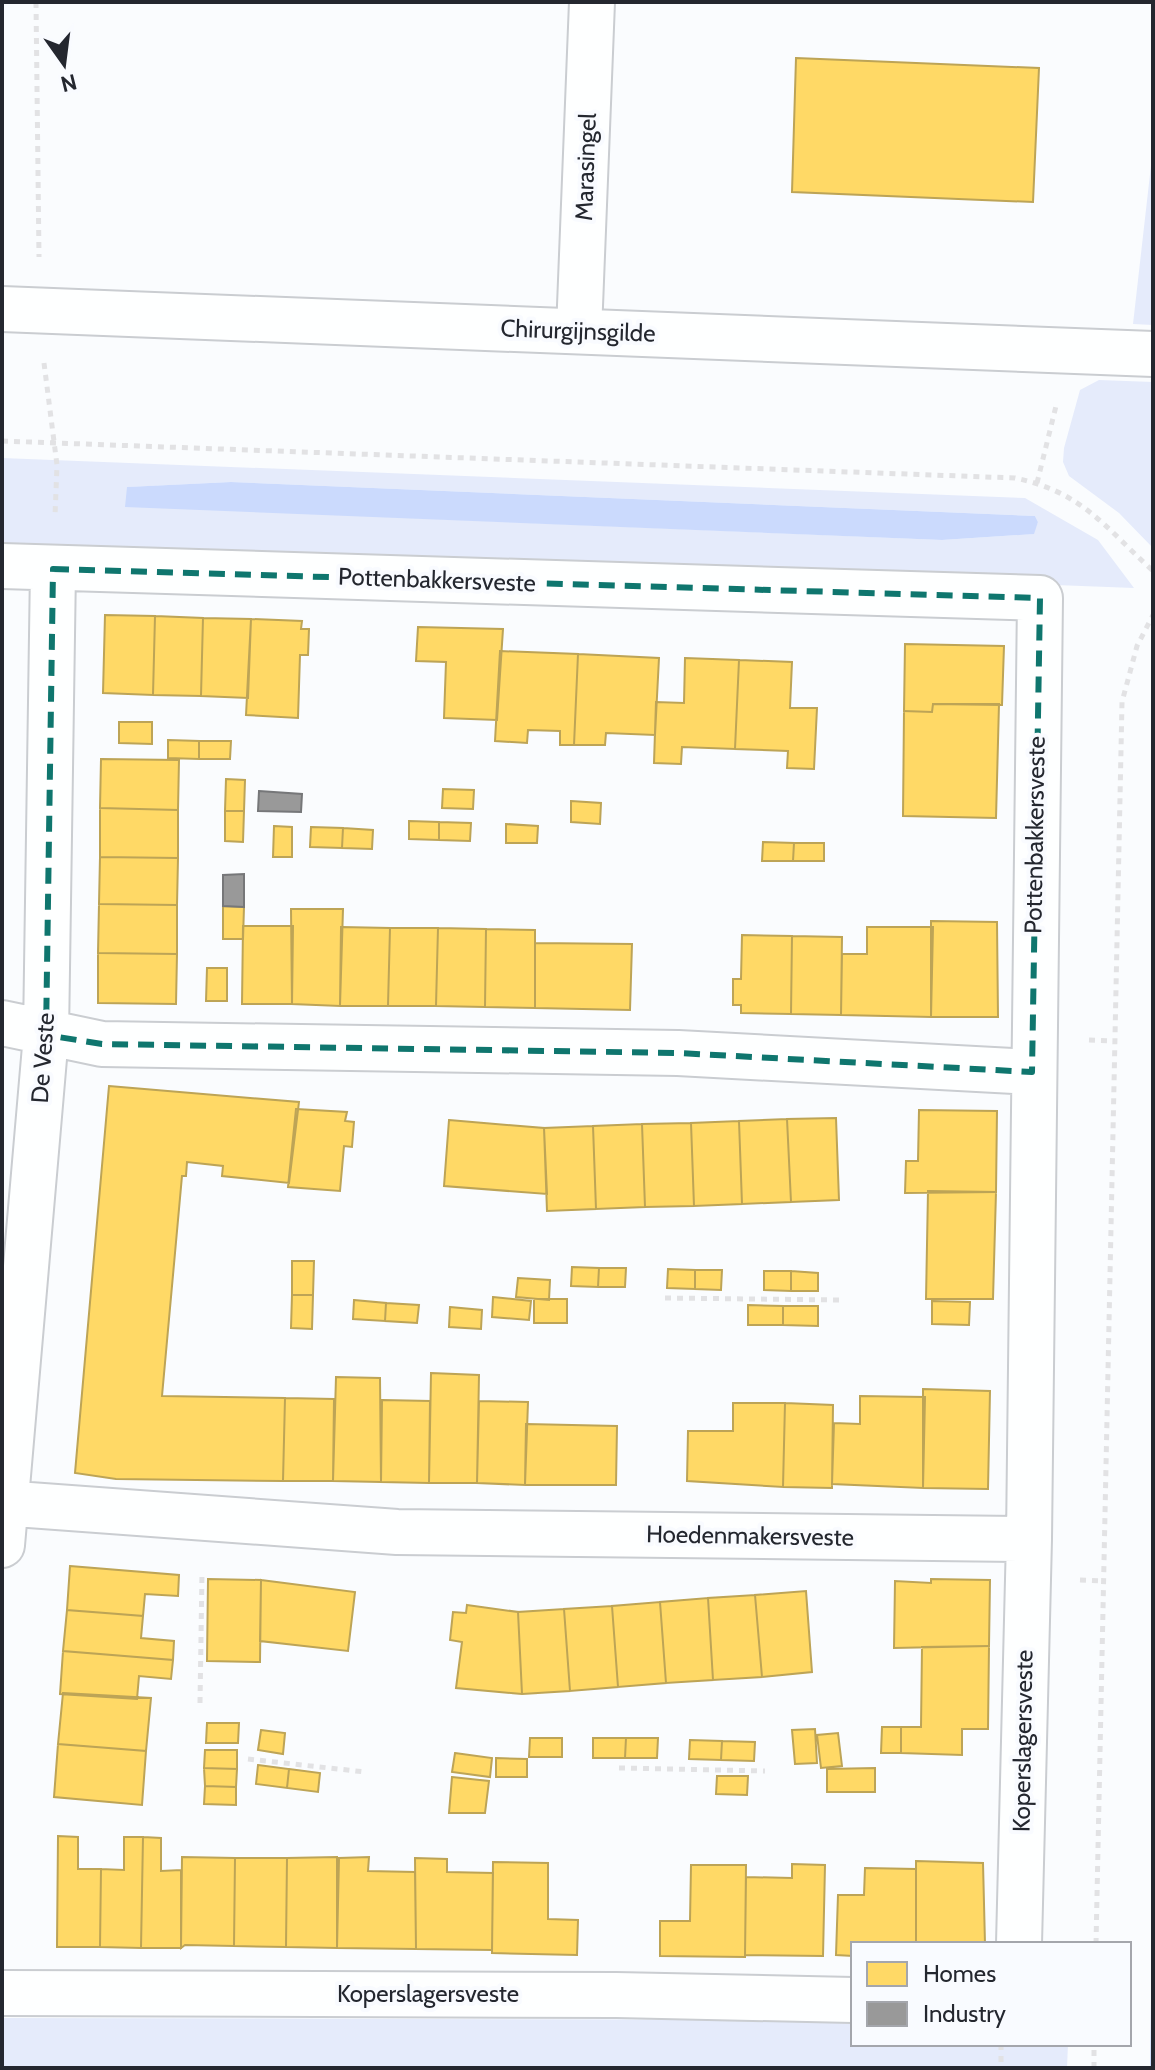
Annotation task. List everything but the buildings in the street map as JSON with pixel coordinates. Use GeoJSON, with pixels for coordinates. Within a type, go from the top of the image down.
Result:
{"type":"FeatureCollection","features":[{"type":"Feature","properties":{"kind":"street","name":"Marasingel"},"geometry":{"type":"LineString","coordinates":[[579,331],[592,2]]}},
{"type":"Feature","properties":{"kind":"street","name":"Chirurgijnsgilde"},"geometry":{"type":"LineString","coordinates":[[21,310],[1153,354]]}},
{"type":"Feature","properties":{"kind":"street"},"geometry":{"type":"LineString","coordinates":[[2,566],[53,569]]}},
{"type":"Feature","properties":{"kind":"street","name":"De Veste"},"geometry":{"type":"LineString","coordinates":[[4,1517],[46,1035],[53,569]]}},
{"type":"Feature","properties":{"kind":"street","name":"Pottenbakkersveste"},"geometry":{"type":"LineString","coordinates":[[53,569],[1040,598],[1032,1072]]}},
{"type":"Feature","properties":{"kind":"street"},"geometry":{"type":"LineString","coordinates":[[2,1023],[46,1035],[102,1044],[678,1053],[1032,1072],[1029,1539]]}},
{"type":"Feature","properties":{"kind":"street","name":"Hoedenmakersveste"},"geometry":{"type":"LineString","coordinates":[[4,1517],[203,1518],[397,1532],[1029,1539]]}},
{"type":"Feature","properties":{"kind":"street","name":"Koperslagersveste"},"geometry":{"type":"LineString","coordinates":[[1019,1942],[1029,1539]]}},
{"type":"Feature","properties":{"kind":"street","name":"Koperslagersveste"},"geometry":{"type":"LineString","coordinates":[[2,1993],[616,1995],[851,2000]]}},
{"type":"Feature","properties":{"kind":"path"},"geometry":{"type":"LineString","coordinates":[[36,2],[21,310],[57,465],[53,569]]}},
{"type":"Feature","properties":{"kind":"path"},"geometry":{"type":"LineString","coordinates":[[1037,483],[1070,350]]}},
{"type":"Feature","properties":{"kind":"path"},"geometry":{"type":"LineString","coordinates":[[2,441],[1015,478],[1055,487],[1091,512],[1153,571]]}},
{"type":"Feature","properties":{"kind":"path"},"geometry":{"type":"LineString","coordinates":[[1096,1942],[1122,702],[1137,646],[1153,615]]}},
{"type":"Feature","properties":{"kind":"path"},"geometry":{"type":"LineString","coordinates":[[665,1298],[840,1300]]}},
{"type":"Feature","properties":{"kind":"path"},"geometry":{"type":"LineString","coordinates":[[200,1703],[203,1518]]}},
{"type":"Feature","properties":{"kind":"path"},"geometry":{"type":"LineString","coordinates":[[248,1759],[365,1772]]}},
{"type":"Feature","properties":{"kind":"path"},"geometry":{"type":"LineString","coordinates":[[619,1768],[765,1771]]}},
{"type":"Feature","properties":{"kind":"path"},"geometry":{"type":"LineString","coordinates":[[1001,2046],[1001,2068]]}},
{"type":"Feature","properties":{"kind":"path"},"geometry":{"type":"LineString","coordinates":[[1094,2046],[1094,2068]]}},
{"type":"Feature","properties":{"kind":"highlighted area"},"geometry":{"type":"Polygon","coordinates":[[[53,569],[1040,598],[1032,1072],[678,1053],[102,1044],[46,1035],[53,569]]]}},
{"type":"Feature","properties":{"kind":"shaded area"},"geometry":{"type":"Polygon","coordinates":[[[1153,148],[1153,325],[1133,324],[1153,148]]]}},
{"type":"Feature","properties":{"kind":"shaded area"},"geometry":{"type":"Polygon","coordinates":[[[1099,380],[1153,382],[1153,548],[1119,513],[1069,476],[1063,462],[1080,390],[1099,380]]]}},
{"type":"Feature","properties":{"kind":"shaded area"},"geometry":{"type":"Polygon","coordinates":[[[2,458],[1025,498],[1098,540],[1134,588],[2,545],[2,458]],[[231,482],[128,487],[126,506],[942,540],[1033,534],[1038,522],[1035,516],[231,482]]]}},
{"type":"Feature","properties":{"kind":"shaded area"},"geometry":{"type":"Polygon","coordinates":[[[2,2018],[851,2020],[851,2046],[1068,2046],[1067,2068],[2,2068],[2,2018]]]}},
{"type":"Feature","properties":{"kind":"water"},"geometry":{"type":"Polygon","coordinates":[[[231,482],[1035,516],[1038,522],[1034,534],[942,540],[125,507],[127,487],[231,482]]]}},
{"type":"Feature","properties":{"kind":"water"},"geometry":{"type":"Polygon","coordinates":[[[1153,1868],[1153,2068],[1150,2068],[1153,1868]]]}}]}
